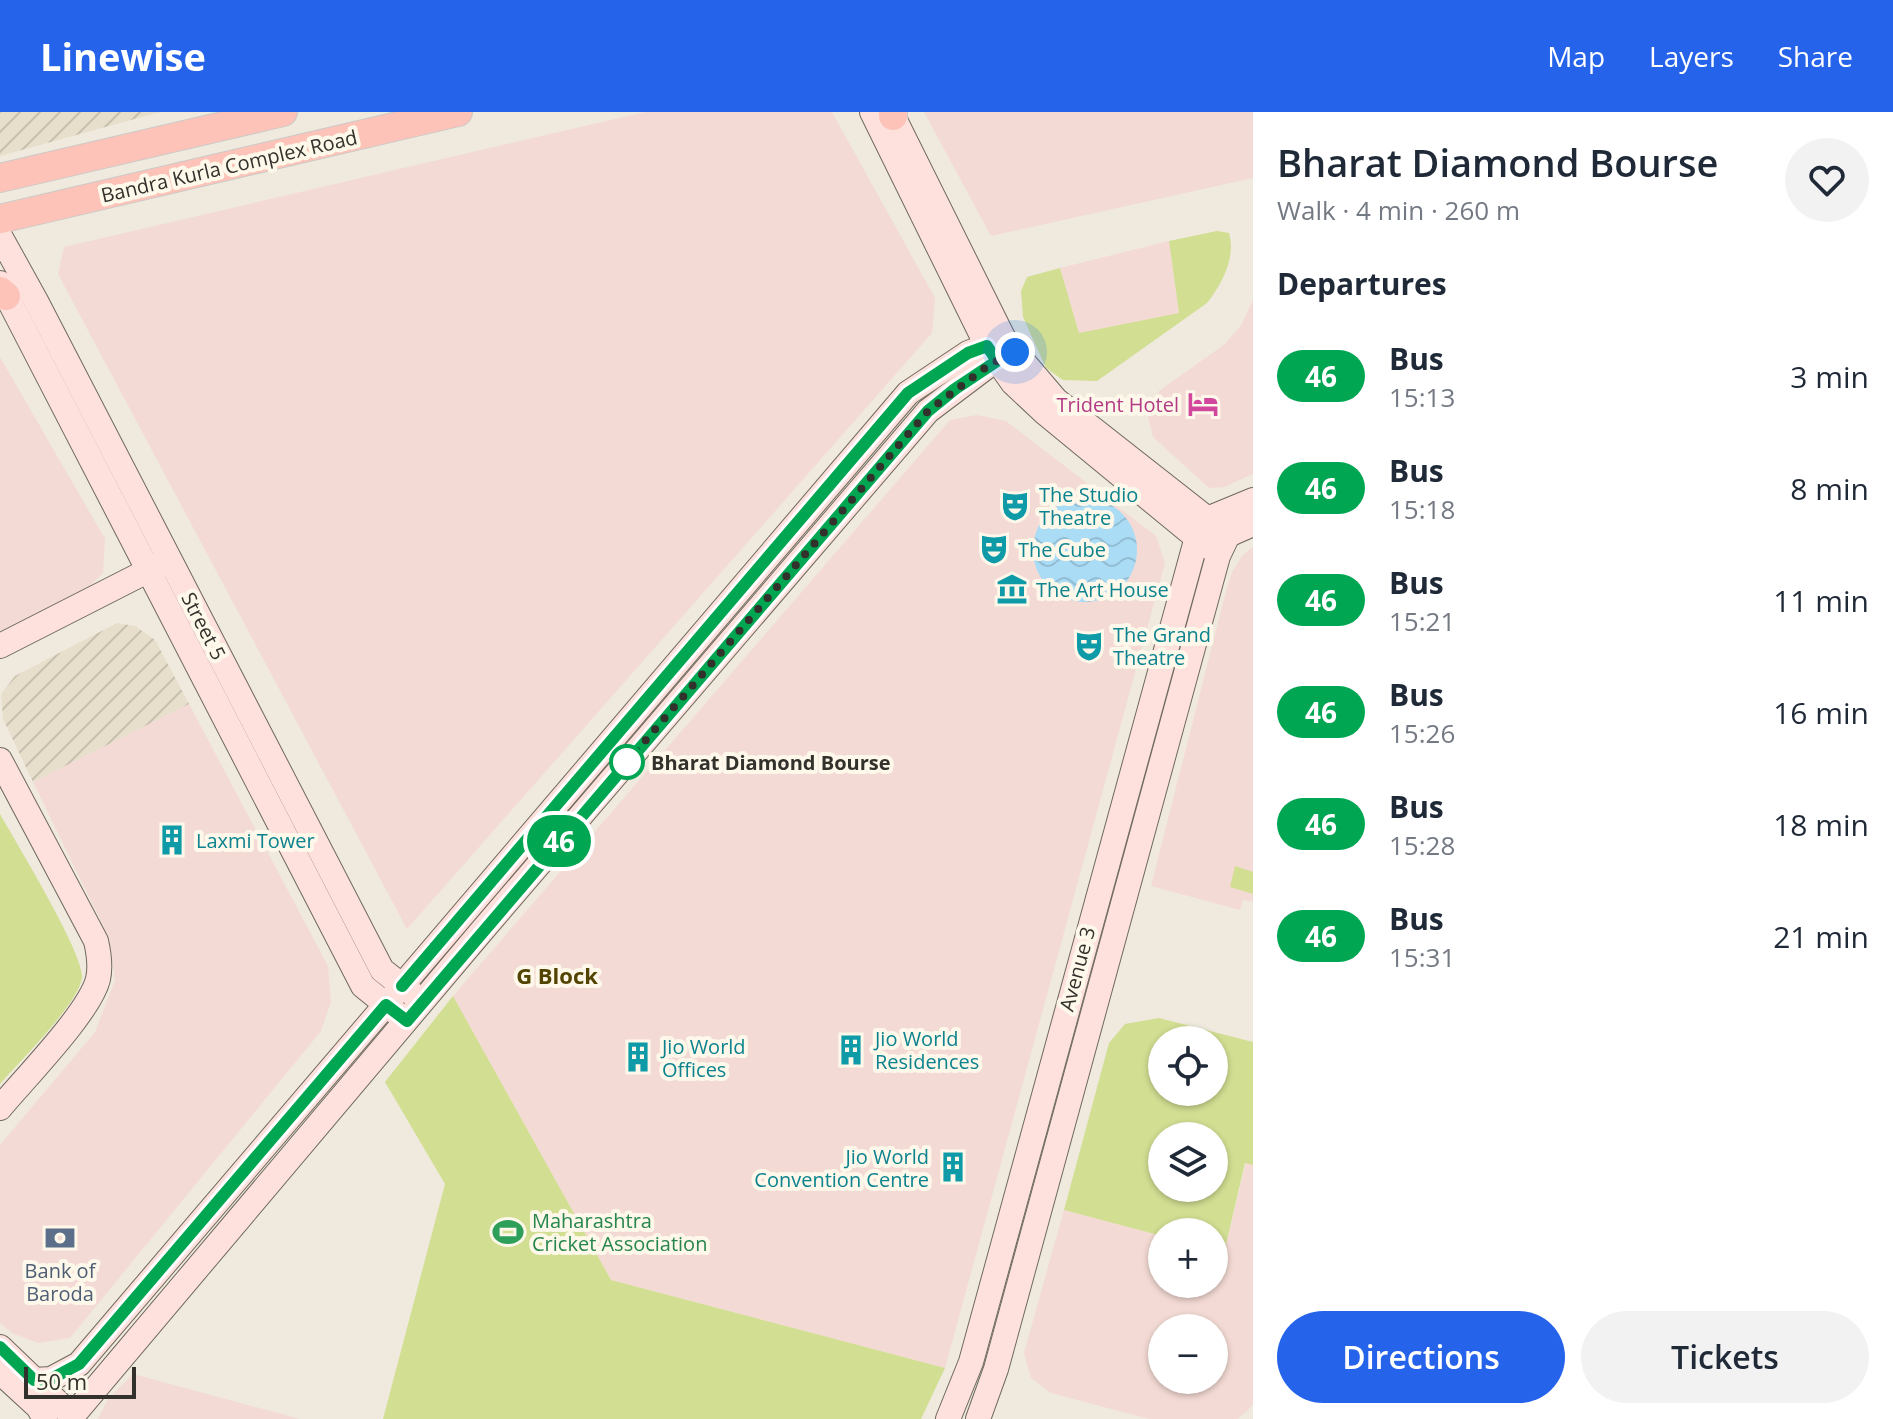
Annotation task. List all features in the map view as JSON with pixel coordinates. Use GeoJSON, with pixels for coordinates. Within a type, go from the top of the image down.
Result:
{"type":"FeatureCollection","features":[{"type":"Feature","properties":{"kind":"main road","name":"Bandra Kurla Complex Road"},"geometry":{"type":"LineString","coordinates":[[0,178],[283,112]]}},
{"type":"Feature","properties":{"kind":"main road","name":"Bandra Kurla Complex Road"},"geometry":{"type":"LineString","coordinates":[[0,219],[458,112]]}},
{"type":"Feature","properties":{"kind":"street"},"geometry":{"type":"LineString","coordinates":[[887,113],[1001,349],[1013,383],[1045,413],[1223,546],[1253,524]]}},
{"type":"Feature","properties":{"kind":"street","name":"Street 5"},"geometry":{"type":"LineString","coordinates":[[0,236],[36,301],[159,565]]}},
{"type":"Feature","properties":{"kind":"street","name":"Street 5"},"geometry":{"type":"LineString","coordinates":[[2,290],[159,565],[394,996],[415,1012]]}},
{"type":"Feature","properties":{"kind":"street"},"geometry":{"type":"LineString","coordinates":[[34,1380],[51,1379],[79,1364],[908,393],[956,360],[1001,349]]}},
{"type":"Feature","properties":{"kind":"street"},"geometry":{"type":"LineString","coordinates":[[0,1347],[72,1418],[928,411],[1001,349]]}},
{"type":"Feature","properties":{"kind":"street"},"geometry":{"type":"LineString","coordinates":[[1202,528],[1253,500]]}},
{"type":"Feature","properties":{"kind":"street","name":"Avenue 3"},"geometry":{"type":"LineString","coordinates":[[948,1419],[971,1362],[1202,528]]}},
{"type":"Feature","properties":{"kind":"street","name":"Avenue 3"},"geometry":{"type":"LineString","coordinates":[[978,1419],[1000,1354],[1223,546]]}},
{"type":"Feature","properties":{"kind":"street"},"geometry":{"type":"LineString","coordinates":[[0,646],[159,565]]}},
{"type":"Feature","properties":{"kind":"street"},"geometry":{"type":"LineString","coordinates":[[0,760],[96,941],[100,961],[98,979],[82,1011],[0,1108]]}},
{"type":"Feature","properties":{"kind":"street"},"geometry":{"type":"LineString","coordinates":[[0,1372],[38,1407],[45,1419]]}},
{"type":"Feature","properties":{"kind":"shaded area"},"geometry":{"type":"Polygon","coordinates":[[[0,112],[160,112],[0,156],[0,112]]]}},
{"type":"Feature","properties":{"kind":"shaded area"},"geometry":{"type":"Polygon","coordinates":[[[645,112],[832,112],[935,298],[932,333],[407,929],[58,274],[64,247],[645,112]]]}},
{"type":"Feature","properties":{"kind":"shaded area"},"geometry":{"type":"Polygon","coordinates":[[[924,112],[1253,112],[1253,178],[991,236],[924,112]]]}},
{"type":"Feature","properties":{"kind":"shaded area"},"geometry":{"type":"Polygon","coordinates":[[[1169,241],[1179,313],[1079,333],[1060,268],[1169,241]]]}},
{"type":"Feature","properties":{"kind":"shaded area","name":"Trident Hotel"},"geometry":{"type":"Polygon","coordinates":[[[1253,300],[1253,474],[1224,487],[1209,488],[1153,437],[1148,417],[1159,391],[1225,344],[1242,324],[1253,300]]]}},
{"type":"Feature","properties":{"kind":"shaded area"},"geometry":{"type":"Polygon","coordinates":[[[0,357],[105,539],[103,573],[72,604],[0,638],[0,357]]]}},
{"type":"Feature","properties":{"kind":"shaded area"},"geometry":{"type":"Polygon","coordinates":[[[977,415],[1006,421],[1156,536],[1165,563],[945,1368],[611,1280],[453,996],[950,420],[977,415]]]}},
{"type":"Feature","properties":{"kind":"shaded area"},"geometry":{"type":"Polygon","coordinates":[[[1253,547],[1253,902],[1243,900],[1240,910],[1151,886],[1226,591],[1232,572],[1242,556],[1253,547]]]}},
{"type":"Feature","properties":{"kind":"shaded area"},"geometry":{"type":"Polygon","coordinates":[[[117,623],[135,626],[155,640],[189,704],[33,782],[3,719],[1,694],[15,676],[117,623]]]}},
{"type":"Feature","properties":{"kind":"shaded area"},"geometry":{"type":"Polygon","coordinates":[[[189,704],[328,966],[331,1002],[321,1031],[70,1338],[38,1343],[12,1333],[0,1323],[0,1145],[95,1032],[115,980],[109,938],[33,782],[189,704]]]}},
{"type":"Feature","properties":{"kind":"shaded area"},"geometry":{"type":"Polygon","coordinates":[[[1246,1163],[1253,1165],[1253,1404],[1247,1411],[1237,1419],[1149,1419],[1051,1393],[1031,1378],[1024,1353],[1064,1210],[1148,1232],[1148,1298],[1228,1298],[1228,1237],[1246,1163]]]}},
{"type":"Feature","properties":{"kind":"shaded area"},"geometry":{"type":"Polygon","coordinates":[[[133,1374],[300,1419],[98,1419],[108,1399],[133,1374]]]}},
{"type":"Feature","properties":{"kind":"green space"},"geometry":{"type":"Polygon","coordinates":[[[1217,231],[1229,233],[1231,252],[1218,288],[1207,303],[1097,381],[1063,380],[1046,368],[1023,317],[1021,291],[1027,277],[1060,268],[1079,333],[1179,313],[1169,241],[1217,231]]]}},
{"type":"Feature","properties":{"kind":"green space"},"geometry":{"type":"Polygon","coordinates":[[[0,814],[73,946],[82,978],[59,1017],[0,1084],[0,814]]]}},
{"type":"Feature","properties":{"kind":"green space"},"geometry":{"type":"Polygon","coordinates":[[[1235,866],[1253,872],[1253,894],[1230,887],[1235,866]]]}},
{"type":"Feature","properties":{"kind":"green space","name":"Maharashtra Cricket Association"},"geometry":{"type":"Polygon","coordinates":[[[453,996],[611,1280],[945,1368],[921,1419],[383,1419],[445,1184],[385,1082],[453,996]]]}},
{"type":"Feature","properties":{"kind":"green space"},"geometry":{"type":"Polygon","coordinates":[[[1159,1018],[1190,1026],[1148,1026],[1148,1106],[1228,1106],[1228,1036],[1253,1042],[1253,1165],[1245,1163],[1228,1236],[1228,1218],[1148,1218],[1148,1232],[1064,1210],[1109,1043],[1125,1024],[1159,1018]]]}},
{"type":"Feature","properties":{"kind":"water"},"geometry":{"type":"Polygon","coordinates":[[[1085,498],[1105,502],[1122,513],[1133,530],[1137,550],[1133,570],[1122,587],[1105,598],[1085,602],[1065,598],[1048,587],[1037,570],[1033,550],[1037,530],[1048,513],[1065,502],[1085,498]]]}},
{"type":"Feature","properties":{"kind":"bus line","name":"46"},"geometry":{"type":"LineString","coordinates":[[0,1347],[34,1380],[51,1379],[79,1364],[386,1005],[407,1021],[928,411],[997,361],[987,346],[968,353],[908,393],[402,986]]}},
{"type":"Feature","properties":{"kind":"place","name":"Trident Hotel"},"geometry":{"type":"Point","coordinates":[1203,404]}},
{"type":"Feature","properties":{"kind":"place","name":"The Studio Theatre"},"geometry":{"type":"Point","coordinates":[1015,506]}},
{"type":"Feature","properties":{"kind":"place","name":"The Cube"},"geometry":{"type":"Point","coordinates":[994,549]}},
{"type":"Feature","properties":{"kind":"place","name":"The Art House"},"geometry":{"type":"Point","coordinates":[1012,589]}},
{"type":"Feature","properties":{"kind":"place","name":"The Grand Theatre"},"geometry":{"type":"Point","coordinates":[1089,646]}},
{"type":"Feature","properties":{"kind":"place","name":"Bharat Diamond Bourse"},"geometry":{"type":"Point","coordinates":[627,762]}},
{"type":"Feature","properties":{"kind":"place","name":"Laxmi Tower"},"geometry":{"type":"Point","coordinates":[172,840]}},
{"type":"Feature","properties":{"kind":"place","name":"Jio World Residences"},"geometry":{"type":"Point","coordinates":[851,1050]}},
{"type":"Feature","properties":{"kind":"place","name":"Jio World Offices"},"geometry":{"type":"Point","coordinates":[638,1057]}},
{"type":"Feature","properties":{"kind":"place","name":"Jio World Convention Centre"},"geometry":{"type":"Point","coordinates":[953,1167]}},
{"type":"Feature","properties":{"kind":"place","name":"Maharashtra Cricket Association"},"geometry":{"type":"Point","coordinates":[508,1232]}},
{"type":"Feature","properties":{"kind":"place","name":"Bank of Baroda"},"geometry":{"type":"Point","coordinates":[60,1238]}},
{"type":"Feature","properties":{"kind":"district","name":"G Block"},"geometry":{"type":"Point","coordinates":[557,975]}},
{"type":"Feature","properties":{"kind":"route"},"geometry":{"type":"LineString","coordinates":[[627,762],[928,411],[989,365],[1015,352]]}}]}
